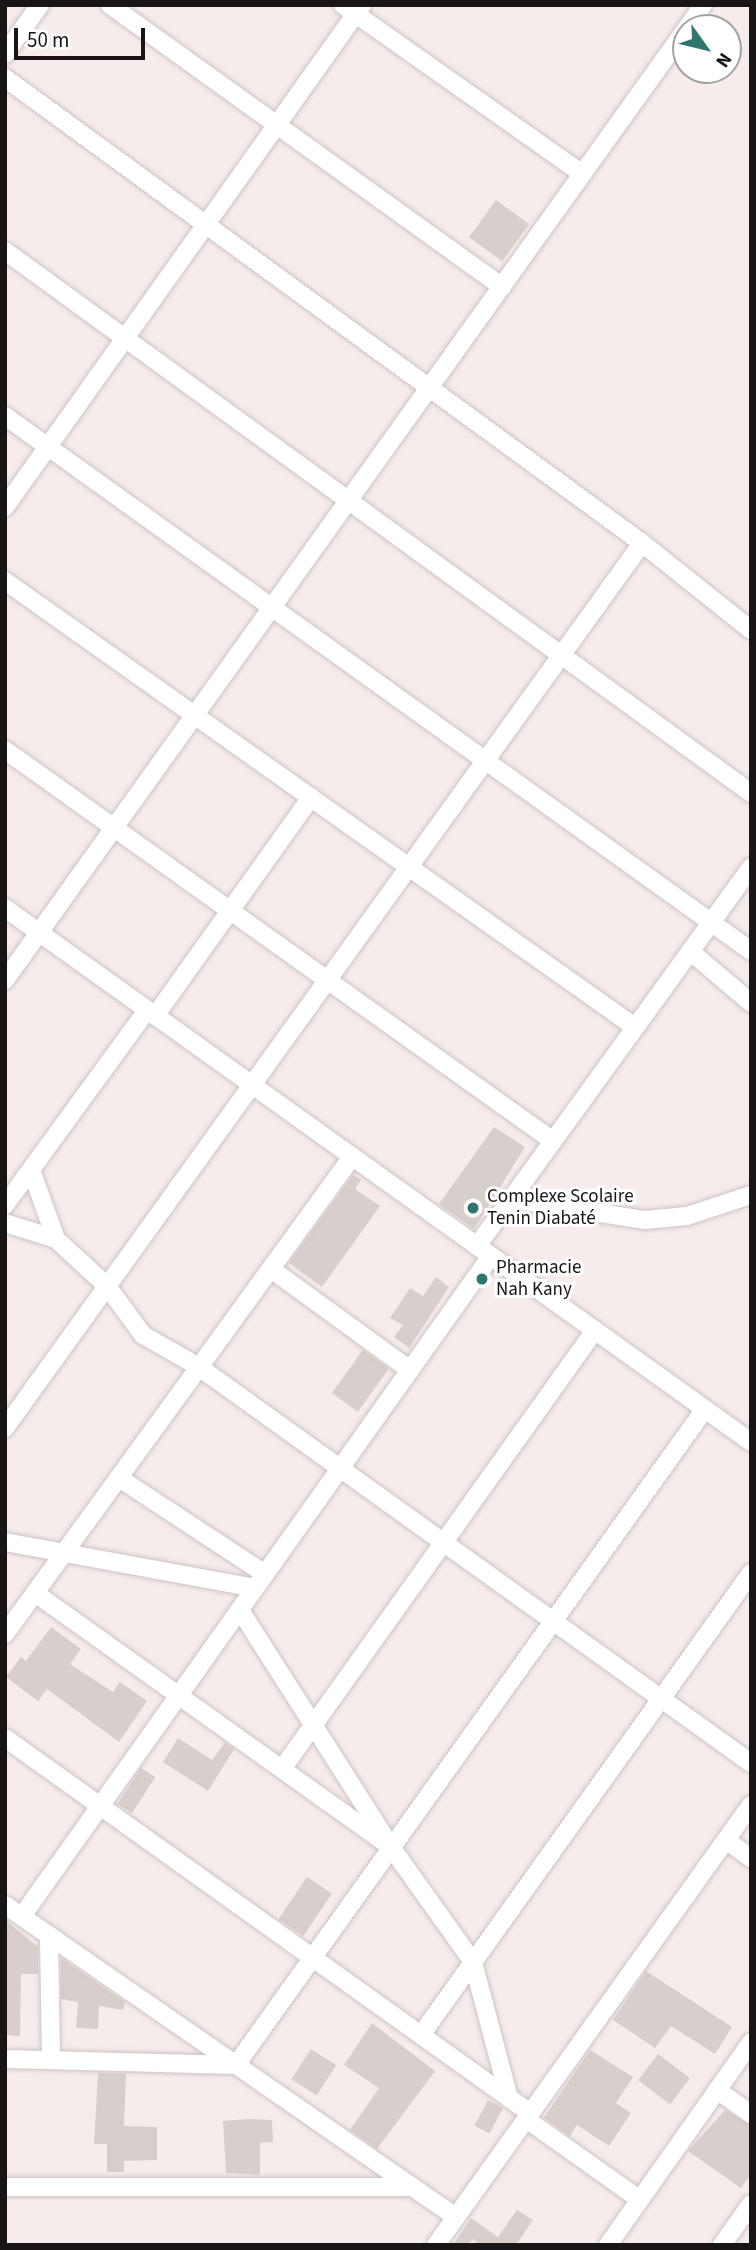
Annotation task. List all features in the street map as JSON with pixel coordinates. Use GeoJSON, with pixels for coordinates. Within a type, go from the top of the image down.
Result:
{"type":"FeatureCollection","features":[{"type":"Feature","properties":{"kind":"street"},"geometry":{"type":"LineString","coordinates":[[5,54],[40,5]]}},
{"type":"Feature","properties":{"kind":"street"},"geometry":{"type":"LineString","coordinates":[[110,5],[502,286]]}},
{"type":"Feature","properties":{"kind":"street"},"geometry":{"type":"LineString","coordinates":[[5,507],[277,125],[354,8],[581,173]]}},
{"type":"Feature","properties":{"kind":"street"},"geometry":{"type":"LineString","coordinates":[[5,980],[672,48]]}},
{"type":"Feature","properties":{"kind":"street"},"geometry":{"type":"LineString","coordinates":[[5,78],[642,543],[751,630]]}},
{"type":"Feature","properties":{"kind":"street"},"geometry":{"type":"LineString","coordinates":[[5,251],[751,793]]}},
{"type":"Feature","properties":{"kind":"street"},"geometry":{"type":"LineString","coordinates":[[5,416],[751,951]]}},
{"type":"Feature","properties":{"kind":"street"},"geometry":{"type":"LineString","coordinates":[[5,1428],[642,543]]}},
{"type":"Feature","properties":{"kind":"street"},"geometry":{"type":"LineString","coordinates":[[5,581],[635,1027]]}},
{"type":"Feature","properties":{"kind":"street"},"geometry":{"type":"LineString","coordinates":[[5,750],[553,1141]]}},
{"type":"Feature","properties":{"kind":"street"},"geometry":{"type":"LineString","coordinates":[[5,1205],[230,911],[311,797]]}},
{"type":"Feature","properties":{"kind":"street"},"geometry":{"type":"LineString","coordinates":[[22,1916],[410,1370],[484,1251],[511,1199],[751,867]]}},
{"type":"Feature","properties":{"kind":"street"},"geometry":{"type":"LineString","coordinates":[[5,908],[751,1442]]}},
{"type":"Feature","properties":{"kind":"street"},"geometry":{"type":"LineString","coordinates":[[690,951],[751,1003]]}},
{"type":"Feature","properties":{"kind":"street"},"geometry":{"type":"LineString","coordinates":[[5,1634],[352,1157]]}},
{"type":"Feature","properties":{"kind":"street"},"geometry":{"type":"LineString","coordinates":[[31,1170],[56,1240]]}},
{"type":"Feature","properties":{"kind":"street"},"geometry":{"type":"LineString","coordinates":[[511,1199],[645,1220],[687,1216],[751,1195]]}},
{"type":"Feature","properties":{"kind":"street"},"geometry":{"type":"LineString","coordinates":[[5,1223],[56,1240],[107,1286],[143,1335],[200,1367],[751,1763]]}},
{"type":"Feature","properties":{"kind":"street"},"geometry":{"type":"LineString","coordinates":[[271,1269],[410,1370]]}},
{"type":"Feature","properties":{"kind":"street"},"geometry":{"type":"LineString","coordinates":[[282,1769],[595,1330]]}},
{"type":"Feature","properties":{"kind":"street"},"geometry":{"type":"LineString","coordinates":[[236,2065],[705,1409]]}},
{"type":"Feature","properties":{"kind":"street"},"geometry":{"type":"LineString","coordinates":[[119,1478],[260,1581]]}},
{"type":"Feature","properties":{"kind":"street"},"geometry":{"type":"LineString","coordinates":[[5,1542],[260,1581]]}},
{"type":"Feature","properties":{"kind":"street"},"geometry":{"type":"LineString","coordinates":[[421,2035],[751,1573]]}},
{"type":"Feature","properties":{"kind":"street"},"geometry":{"type":"LineString","coordinates":[[36,1593],[391,1847]]}},
{"type":"Feature","properties":{"kind":"street"},"geometry":{"type":"LineString","coordinates":[[240,1610],[391,1847],[473,1962],[509,2098]]}},
{"type":"Feature","properties":{"kind":"street"},"geometry":{"type":"LineString","coordinates":[[5,1738],[509,2098],[528,2116],[639,2199]]}},
{"type":"Feature","properties":{"kind":"street"},"geometry":{"type":"LineString","coordinates":[[436,2245],[751,1805]]}},
{"type":"Feature","properties":{"kind":"street"},"geometry":{"type":"LineString","coordinates":[[726,1840],[751,1857]]}},
{"type":"Feature","properties":{"kind":"street"},"geometry":{"type":"LineString","coordinates":[[5,1905],[456,2217]]}},
{"type":"Feature","properties":{"kind":"street"},"geometry":{"type":"LineString","coordinates":[[49,1935],[51,2059]]}},
{"type":"Feature","properties":{"kind":"street"},"geometry":{"type":"LineString","coordinates":[[608,2245],[751,2042]]}},
{"type":"Feature","properties":{"kind":"street"},"geometry":{"type":"LineString","coordinates":[[5,2059],[236,2065]]}},
{"type":"Feature","properties":{"kind":"street"},"geometry":{"type":"LineString","coordinates":[[717,2090],[751,2114]]}},
{"type":"Feature","properties":{"kind":"street"},"geometry":{"type":"LineString","coordinates":[[5,2187],[413,2187]]}},
{"type":"Feature","properties":{"kind":"street"},"geometry":{"type":"LineString","coordinates":[[722,2245],[751,2204]]}},
{"type":"Feature","properties":{"kind":"building"},"geometry":{"type":"Polygon","coordinates":[[[496,200],[529,224],[502,261],[469,237],[496,200]]]}},
{"type":"Feature","properties":{"kind":"building"},"geometry":{"type":"Polygon","coordinates":[[[494,1127],[525,1147],[474,1229],[439,1204],[494,1127]]]}},
{"type":"Feature","properties":{"kind":"building"},"geometry":{"type":"Polygon","coordinates":[[[353,1175],[361,1180],[355,1189],[380,1206],[322,1287],[289,1263],[353,1175]]]}},
{"type":"Feature","properties":{"kind":"building"},"geometry":{"type":"Polygon","coordinates":[[[436,1277],[449,1287],[409,1348],[394,1337],[403,1325],[390,1318],[410,1288],[423,1296],[436,1277]]]}},
{"type":"Feature","properties":{"kind":"building"},"geometry":{"type":"Polygon","coordinates":[[[363,1350],[389,1369],[358,1412],[332,1393],[363,1350]]]}},
{"type":"Feature","properties":{"kind":"building"},"geometry":{"type":"Polygon","coordinates":[[[51,1627],[81,1649],[70,1664],[113,1692],[120,1682],[147,1701],[119,1742],[47,1689],[38,1701],[6,1677],[21,1657],[26,1661],[51,1627]]]}},
{"type":"Feature","properties":{"kind":"building"},"geometry":{"type":"Polygon","coordinates":[[[178,1738],[212,1760],[225,1743],[234,1749],[208,1791],[163,1762],[178,1738]]]}},
{"type":"Feature","properties":{"kind":"building"},"geometry":{"type":"Polygon","coordinates":[[[141,1768],[155,1777],[132,1813],[118,1804],[141,1768]]]}},
{"type":"Feature","properties":{"kind":"building"},"geometry":{"type":"Polygon","coordinates":[[[307,1877],[332,1894],[303,1936],[278,1919],[307,1877]]]}},
{"type":"Feature","properties":{"kind":"building"},"geometry":{"type":"Polygon","coordinates":[[[5,1920],[38,1947],[38,1974],[21,1974],[20,2036],[5,2035],[5,1920]]]}},
{"type":"Feature","properties":{"kind":"building"},"geometry":{"type":"Polygon","coordinates":[[[61,1958],[125,2002],[123,2010],[99,2006],[98,2029],[76,2028],[78,2002],[61,1999],[61,1958]]]}},
{"type":"Feature","properties":{"kind":"building"},"geometry":{"type":"Polygon","coordinates":[[[646,1971],[732,2027],[715,2054],[671,2026],[655,2048],[613,2020],[646,1971]]]}},
{"type":"Feature","properties":{"kind":"building"},"geometry":{"type":"Polygon","coordinates":[[[372,2023],[435,2071],[377,2149],[350,2130],[379,2088],[344,2065],[372,2023]]]}},
{"type":"Feature","properties":{"kind":"building"},"geometry":{"type":"Polygon","coordinates":[[[311,2049],[336,2065],[317,2096],[291,2079],[311,2049]]]}},
{"type":"Feature","properties":{"kind":"building"},"geometry":{"type":"Polygon","coordinates":[[[590,2050],[633,2077],[616,2103],[631,2113],[609,2146],[577,2125],[570,2136],[544,2118],[590,2050]]]}},
{"type":"Feature","properties":{"kind":"building"},"geometry":{"type":"Polygon","coordinates":[[[658,2054],[690,2078],[670,2104],[638,2080],[658,2054]]]}},
{"type":"Feature","properties":{"kind":"building"},"geometry":{"type":"Polygon","coordinates":[[[98,2073],[126,2074],[124,2126],[157,2127],[157,2160],[124,2161],[124,2172],[107,2172],[107,2144],[94,2144],[98,2073]]]}},
{"type":"Feature","properties":{"kind":"building"},"geometry":{"type":"Polygon","coordinates":[[[488,2100],[503,2108],[489,2134],[474,2126],[488,2100]]]}},
{"type":"Feature","properties":{"kind":"building"},"geometry":{"type":"Polygon","coordinates":[[[725,2110],[751,2125],[751,2174],[741,2188],[688,2151],[725,2110]]]}},
{"type":"Feature","properties":{"kind":"building"},"geometry":{"type":"Polygon","coordinates":[[[272,2120],[273,2142],[260,2143],[260,2175],[226,2173],[223,2121],[272,2120]]]}},
{"type":"Feature","properties":{"kind":"building"},"geometry":{"type":"Polygon","coordinates":[[[517,2210],[533,2220],[516,2245],[480,2245],[472,2239],[469,2245],[453,2245],[471,2218],[498,2237],[517,2210]]]}},
{"type":"Feature","properties":{"kind":"place","name":"Complexe Scolaire Tenin Diabaté"},"geometry":{"type":"Point","coordinates":[473,1208]}},
{"type":"Feature","properties":{"kind":"place","name":"Pharmacie Nah Kany"},"geometry":{"type":"Point","coordinates":[482,1279]}}]}
